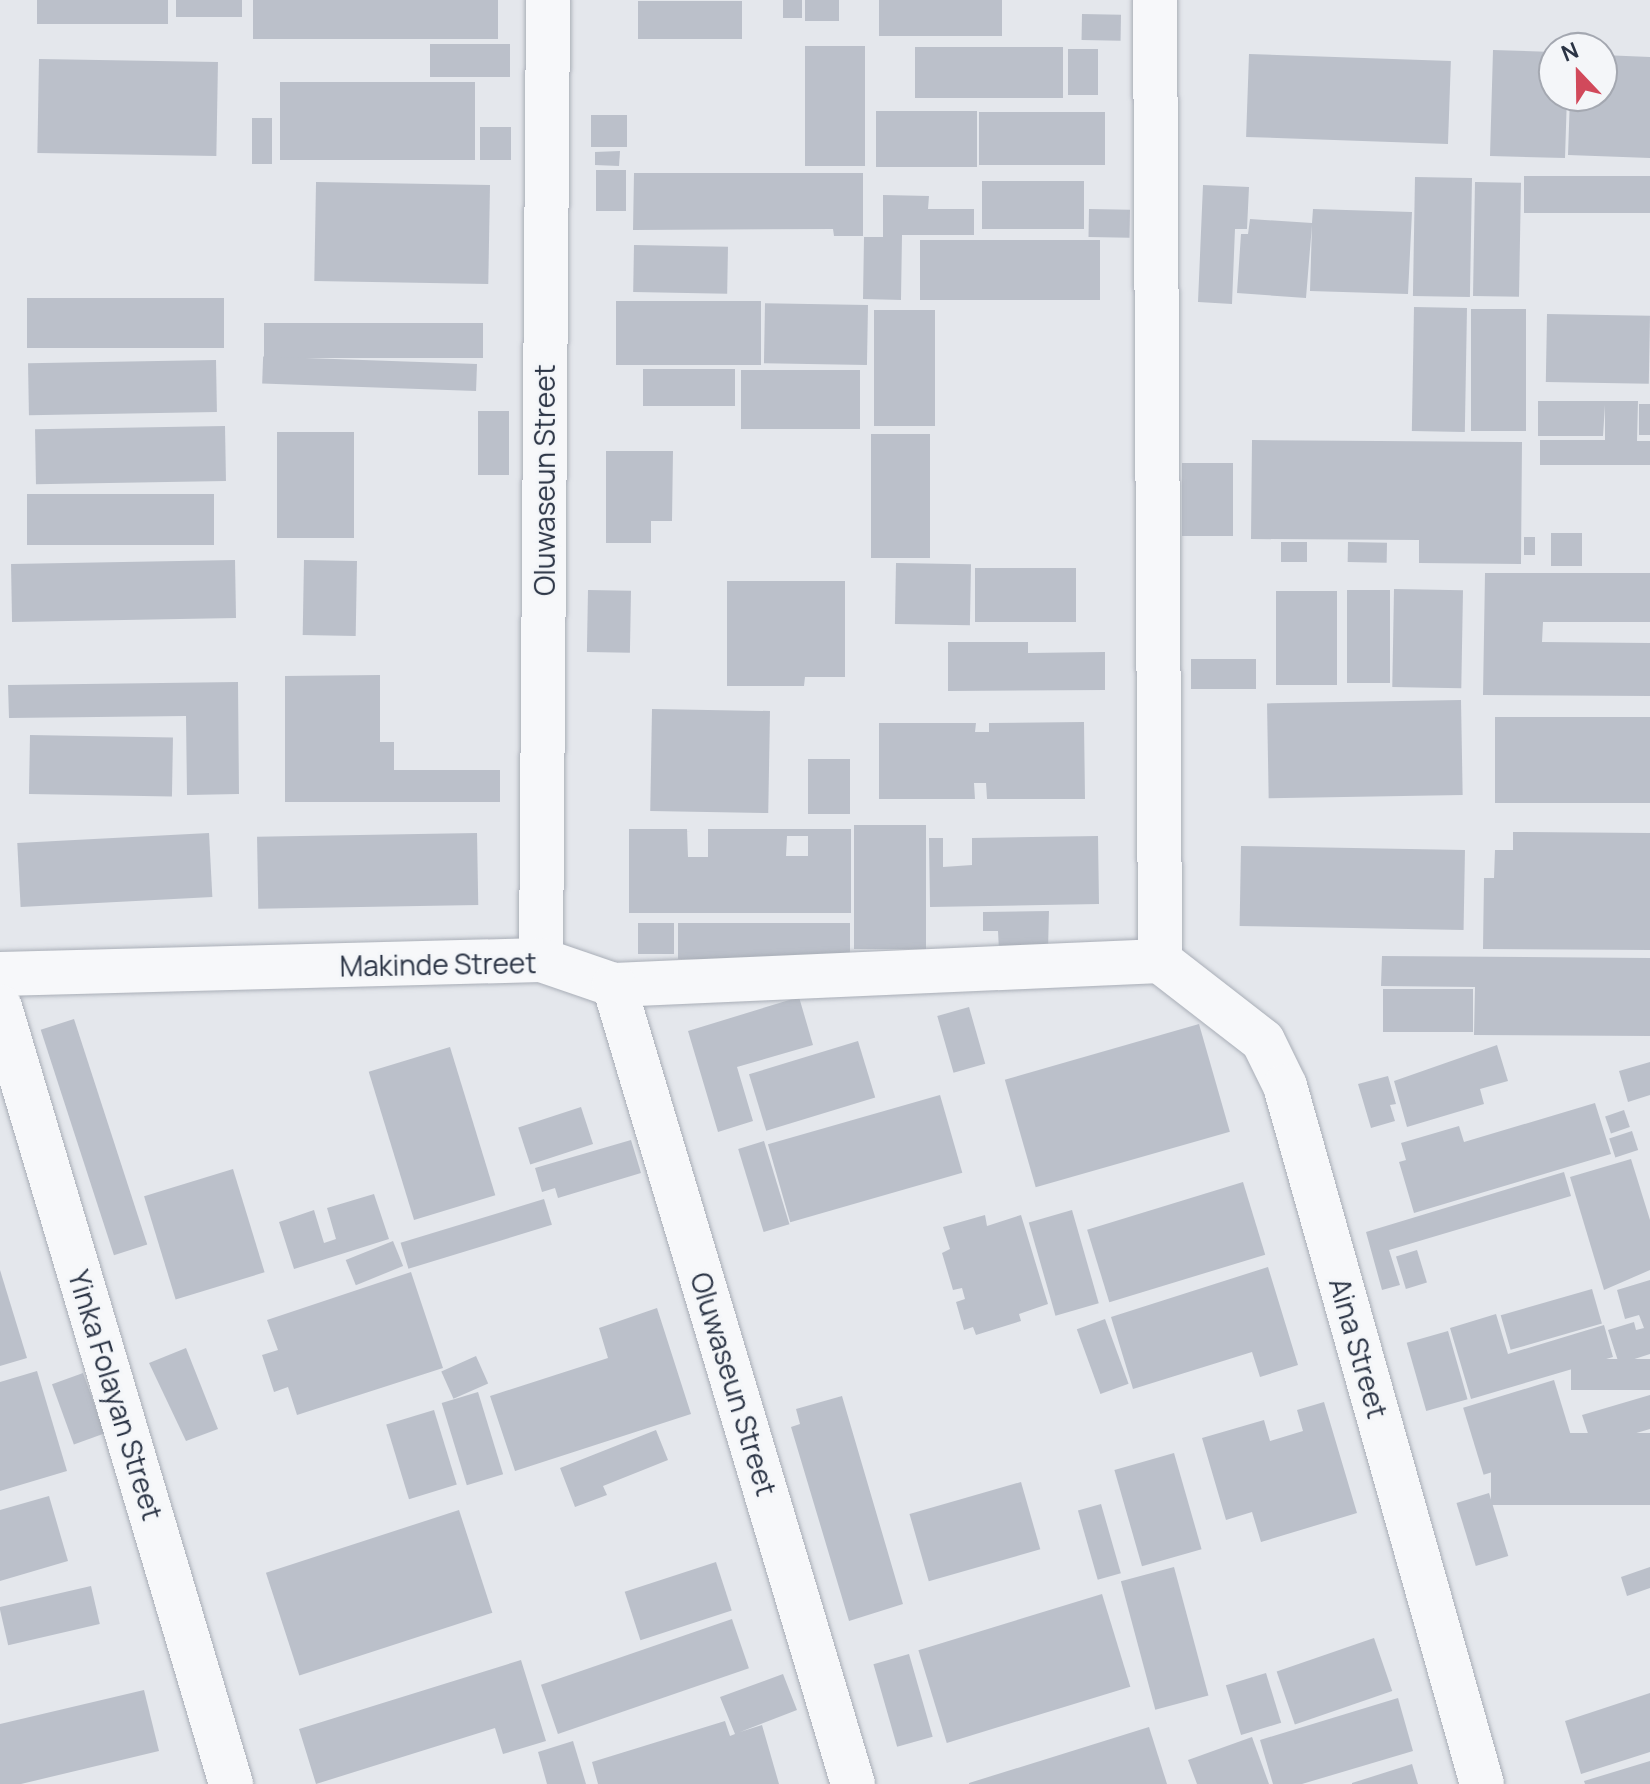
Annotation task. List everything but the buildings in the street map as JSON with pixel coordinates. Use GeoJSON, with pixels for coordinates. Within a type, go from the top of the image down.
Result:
{"type":"FeatureCollection","features":[{"type":"Feature","properties":{"kind":"street","name":"Oluwaseun Street"},"geometry":{"type":"LineString","coordinates":[[541,960],[548,0]]}},
{"type":"Feature","properties":{"kind":"street"},"geometry":{"type":"LineString","coordinates":[[1155,0],[1160,961]]}},
{"type":"Feature","properties":{"kind":"street","name":"Makinde Street"},"geometry":{"type":"LineString","coordinates":[[0,974],[541,960],[614,985],[1160,961]]}},
{"type":"Feature","properties":{"kind":"street","name":"Aina Street"},"geometry":{"type":"LineString","coordinates":[[1160,961],[1263,1041],[1285,1086],[1482,1784]]}},
{"type":"Feature","properties":{"kind":"street","name":"Oluwaseun Street"},"geometry":{"type":"LineString","coordinates":[[614,985],[853,1784]]}},
{"type":"Feature","properties":{"kind":"street","name":"Yinka Folayan Street"},"geometry":{"type":"LineString","coordinates":[[0,1007],[231,1784]]}}]}
